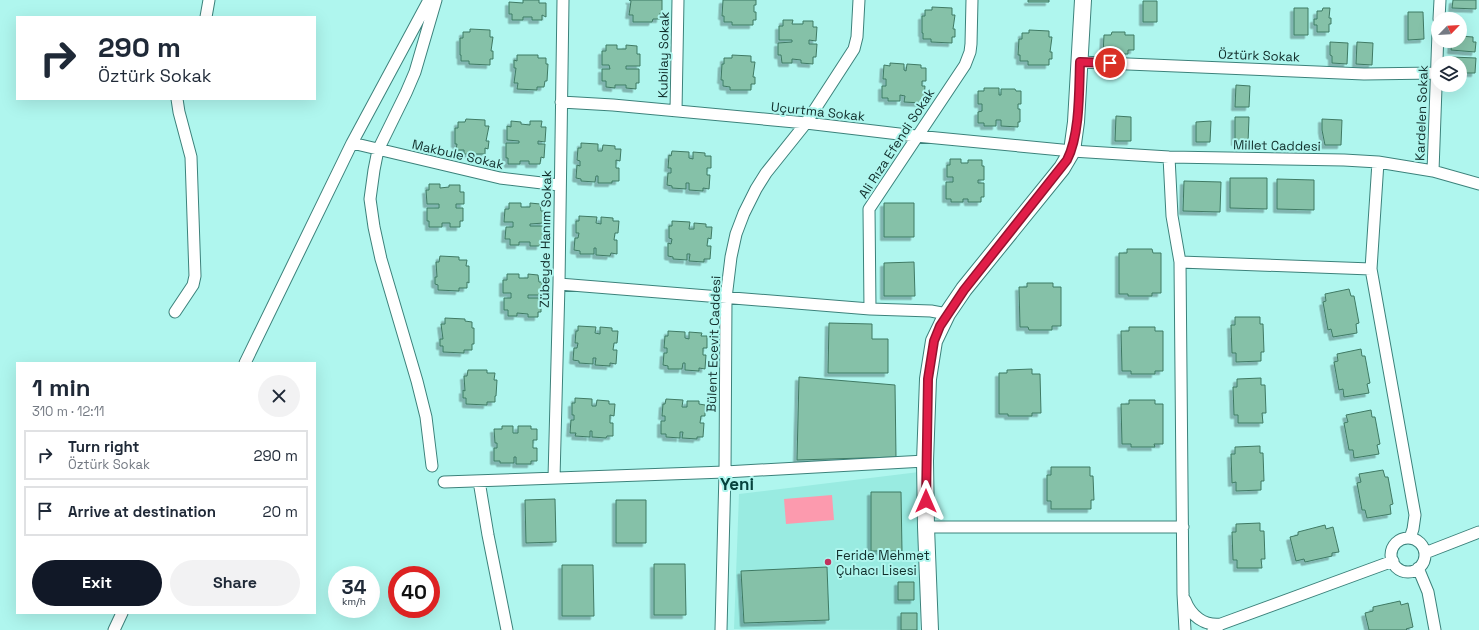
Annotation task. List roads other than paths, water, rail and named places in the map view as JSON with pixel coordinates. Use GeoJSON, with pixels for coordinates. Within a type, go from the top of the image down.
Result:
{"type":"FeatureCollection","features":[{"type":"Feature","properties":{"kind":"street"},"geometry":{"type":"LineString","coordinates":[[206,16],[209,0]]}},
{"type":"Feature","properties":{"kind":"street"},"geometry":{"type":"LineString","coordinates":[[245,362],[352,143],[429,0]]}},
{"type":"Feature","properties":{"kind":"street"},"geometry":{"type":"LineString","coordinates":[[432,466],[426,418],[417,381],[381,259],[370,199],[378,150],[415,72],[436,0]]}},
{"type":"Feature","properties":{"kind":"street","name":"Zübeyde Hanım Sokak"},"geometry":{"type":"LineString","coordinates":[[554,478],[559,284],[559,185],[563,0]]}},
{"type":"Feature","properties":{"kind":"street","name":"Kubilay Sokak"},"geometry":{"type":"LineString","coordinates":[[676,111],[678,0]]}},
{"type":"Feature","properties":{"kind":"street","name":"Bülent Ecevit Caddesi"},"geometry":{"type":"LineString","coordinates":[[721,630],[725,472],[726,298],[731,257],[736,234],[744,213],[756,189],[806,123],[854,49],[857,37],[859,0]]}},
{"type":"Feature","properties":{"kind":"street","name":"Ali Rıza Efendi Sokak"},"geometry":{"type":"LineString","coordinates":[[870,309],[869,208],[968,58],[972,36],[972,0]]}},
{"type":"Feature","properties":{"kind":"street"},"geometry":{"type":"LineString","coordinates":[[930,630],[926,527],[926,461],[928,379],[934,341],[947,314],[964,290],[1062,168],[1072,151],[1076,122],[1083,0]]}},
{"type":"Feature","properties":{"kind":"street"},"geometry":{"type":"LineString","coordinates":[[1439,12],[1440,0]]}},
{"type":"Feature","properties":{"kind":"street","name":"Öztürk Sokak"},"geometry":{"type":"LineString","coordinates":[[1080,62],[1364,74],[1431,73]]}},
{"type":"Feature","properties":{"kind":"street","name":"Kardelen Sokak"},"geometry":{"type":"LineString","coordinates":[[1433,171],[1435,92]]}},
{"type":"Feature","properties":{"kind":"street"},"geometry":{"type":"LineString","coordinates":[[175,312],[193,285],[195,276],[191,157],[178,112],[177,100]]}},
{"type":"Feature","properties":{"kind":"street","name":"Uçurtma Sokak"},"geometry":{"type":"LineString","coordinates":[[561,102],[806,123],[916,136],[1072,151]]}},
{"type":"Feature","properties":{"kind":"street","name":"Makbule Sokak"},"geometry":{"type":"LineString","coordinates":[[352,143],[500,178],[559,185]]}},
{"type":"Feature","properties":{"kind":"street","name":"Millet Caddesi"},"geometry":{"type":"LineString","coordinates":[[1072,151],[1169,157],[1378,162],[1433,171],[1479,184]]}},
{"type":"Feature","properties":{"kind":"street"},"geometry":{"type":"LineString","coordinates":[[1169,157],[1172,216],[1180,262],[1183,594],[1185,630]]}},
{"type":"Feature","properties":{"kind":"street"},"geometry":{"type":"LineString","coordinates":[[1378,162],[1371,269],[1414,515],[1413,529],[1410,538]]}},
{"type":"Feature","properties":{"kind":"street"},"geometry":{"type":"LineString","coordinates":[[1180,262],[1371,269]]}},
{"type":"Feature","properties":{"kind":"street"},"geometry":{"type":"LineString","coordinates":[[559,284],[870,309],[931,311],[947,314]]}},
{"type":"Feature","properties":{"kind":"street"},"geometry":{"type":"LineString","coordinates":[[444,482],[725,472],[926,461]]}},
{"type":"Feature","properties":{"kind":"street"},"geometry":{"type":"LineString","coordinates":[[479,481],[507,630]]}},
{"type":"Feature","properties":{"kind":"street"},"geometry":{"type":"LineString","coordinates":[[926,527],[1183,527]]}},
{"type":"Feature","properties":{"kind":"street"},"geometry":{"type":"LineString","coordinates":[[1425,553],[1479,532]]}},
{"type":"Feature","properties":{"kind":"street"},"geometry":{"type":"LineString","coordinates":[[1410,538],[1420,543],[1425,553],[1424,559],[1418,568],[1414,571],[1404,571],[1399,569],[1393,561],[1392,551],[1394,546],[1400,540],[1410,538]]}},
{"type":"Feature","properties":{"kind":"street"},"geometry":{"type":"LineString","coordinates":[[1183,594],[1189,609],[1198,619],[1213,624],[1217,627],[1393,561]]}},
{"type":"Feature","properties":{"kind":"street"},"geometry":{"type":"LineString","coordinates":[[1418,568],[1428,592],[1435,630]]}},
{"type":"Feature","properties":{"kind":"street"},"geometry":{"type":"LineString","coordinates":[[114,630],[122,614]]}},
{"type":"Feature","properties":{"kind":"place","name":"Feride Mehmet Çuhacı Lisesi"},"geometry":{"type":"Point","coordinates":[828,562]}},
{"type":"Feature","properties":{"kind":"district","name":"Yeni"},"geometry":{"type":"Point","coordinates":[737,484]}}]}
